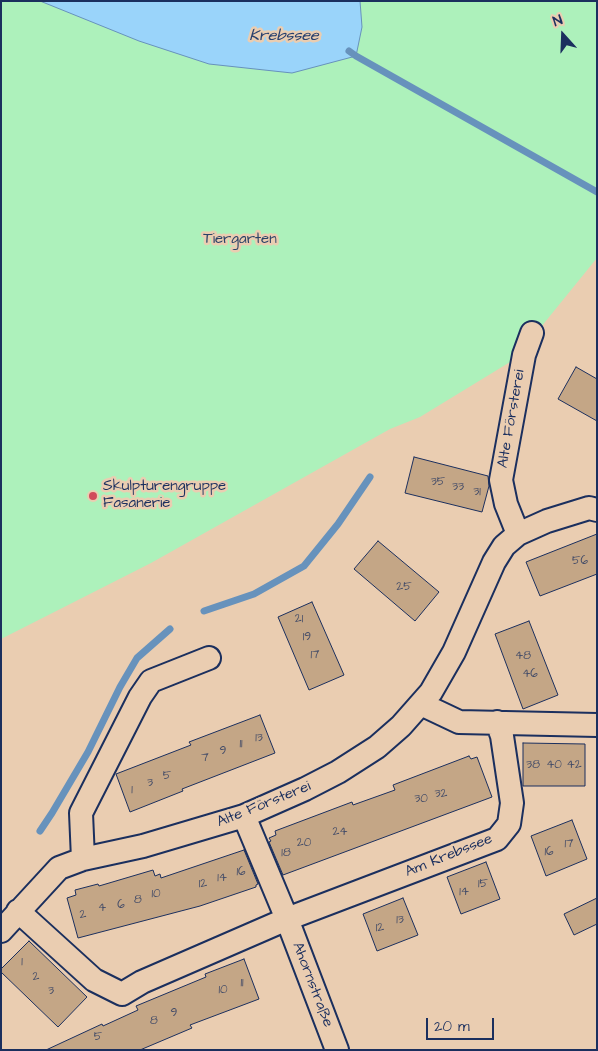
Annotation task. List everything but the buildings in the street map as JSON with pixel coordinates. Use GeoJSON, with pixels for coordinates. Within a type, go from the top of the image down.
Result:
{"type":"FeatureCollection","features":[{"type":"Feature","properties":{"kind":"street","name":"Alte Försterei"},"geometry":{"type":"LineString","coordinates":[[518,534],[506,504],[501,480],[524,355],[532,333]]}},
{"type":"Feature","properties":{"kind":"street","name":"Alte Försterei"},"geometry":{"type":"LineString","coordinates":[[1,931],[58,868],[83,859],[143,846],[244,816],[338,772],[377,747],[401,726],[431,692],[454,652],[494,562],[504,546],[518,534],[547,521],[590,508],[597,510]]}},
{"type":"Feature","properties":{"kind":"street"},"geometry":{"type":"LineString","coordinates":[[83,859],[81,813],[140,697],[152,681],[209,658]]}},
{"type":"Feature","properties":{"kind":"street"},"geometry":{"type":"LineString","coordinates":[[421,704],[459,722],[597,725]]}},
{"type":"Feature","properties":{"kind":"street","name":"Am Krebssee"},"geometry":{"type":"LineString","coordinates":[[18,911],[94,980],[122,994],[142,982],[287,919],[497,839],[509,824],[512,803],[502,736],[497,722]]}},
{"type":"Feature","properties":{"kind":"street"},"geometry":{"type":"LineString","coordinates":[[244,816],[287,919]]}},
{"type":"Feature","properties":{"kind":"street","name":"Ahornstraße"},"geometry":{"type":"LineString","coordinates":[[287,919],[337,1050]]}},
{"type":"Feature","properties":{"kind":"green space","name":"Tiergarten"},"geometry":{"type":"Polygon","coordinates":[[[1,1],[597,1],[597,258],[515,359],[420,417],[390,429],[151,563],[1,639],[1,1]]]}},
{"type":"Feature","properties":{"kind":"water","name":"Krebssee"},"geometry":{"type":"Polygon","coordinates":[[[40,1],[360,1],[362,27],[356,56],[292,73],[209,64],[139,41],[40,1]]]}},
{"type":"Feature","properties":{"kind":"waterway"},"geometry":{"type":"LineString","coordinates":[[349,51],[597,192]]}},
{"type":"Feature","properties":{"kind":"waterway"},"geometry":{"type":"LineString","coordinates":[[204,611],[254,594],[304,566],[338,524],[370,477]]}},
{"type":"Feature","properties":{"kind":"waterway"},"geometry":{"type":"LineString","coordinates":[[40,831],[88,752],[120,687],[137,658],[170,629]]}},
{"type":"Feature","properties":{"kind":"place","name":"Skulpturengruppe Fasanerie"},"geometry":{"type":"Point","coordinates":[93,496]}}]}
